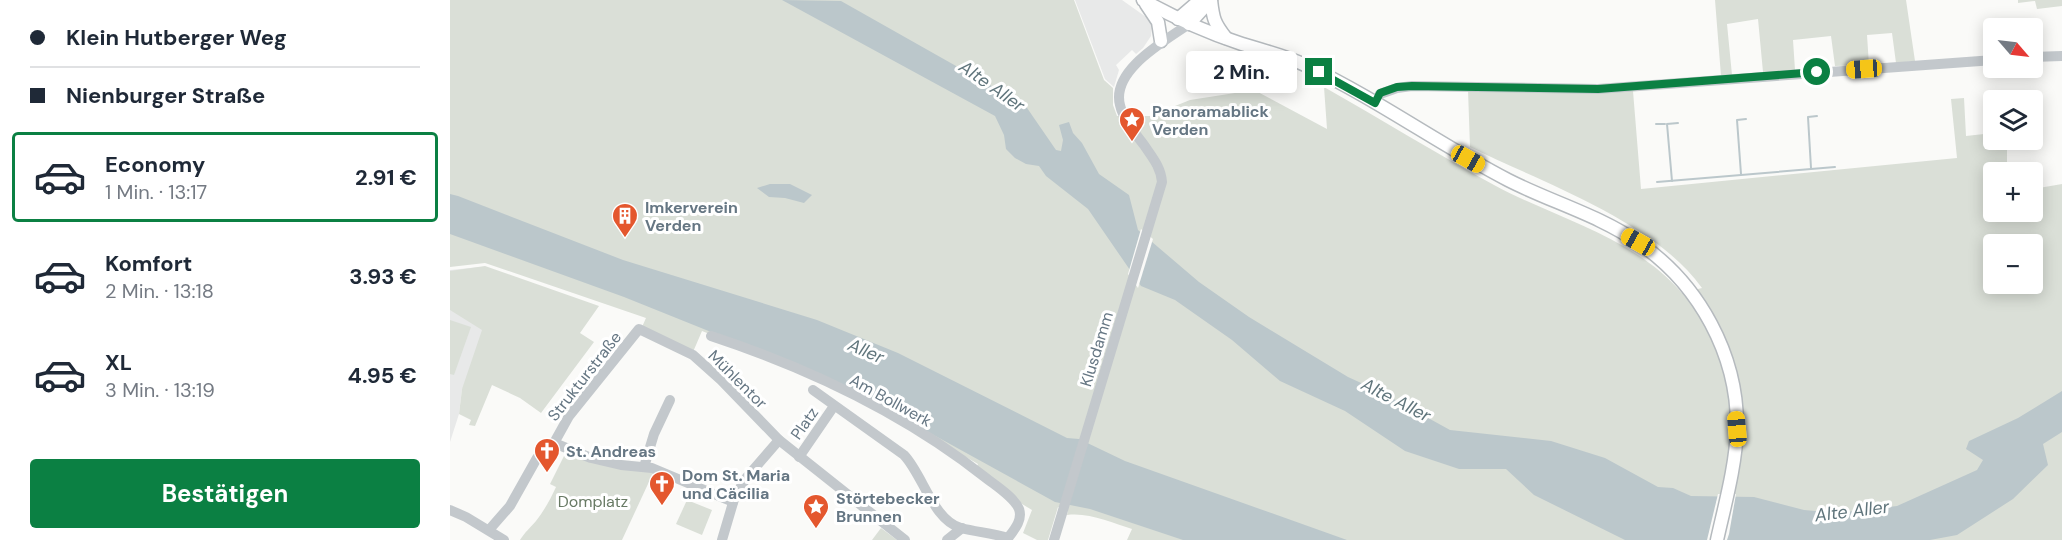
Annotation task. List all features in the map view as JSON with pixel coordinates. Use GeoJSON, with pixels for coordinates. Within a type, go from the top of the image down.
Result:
{"type":"FeatureCollection","features":[{"type":"Feature","properties":{"kind":"main road"},"geometry":{"type":"LineString","coordinates":[[1143,0],[1184,22],[1303,64],[1375,103],[1484,168],[1516,184],[1583,211],[1638,242],[1679,277],[1700,304],[1719,340],[1733,385],[1737,429],[1717,540]]}},
{"type":"Feature","properties":{"kind":"main road"},"geometry":{"type":"LineString","coordinates":[[1143,0],[1158,22],[1160,42]]}},
{"type":"Feature","properties":{"kind":"main road"},"geometry":{"type":"LineString","coordinates":[[1184,22],[1200,0]]}},
{"type":"Feature","properties":{"kind":"main road"},"geometry":{"type":"LineString","coordinates":[[1184,22],[1211,0]]}},
{"type":"Feature","properties":{"kind":"main road"},"geometry":{"type":"LineString","coordinates":[[1211,0],[1212,16],[1216,26],[1227,39]]}},
{"type":"Feature","properties":{"kind":"street","name":"Klusdamm"},"geometry":{"type":"LineString","coordinates":[[1054,540],[1162,182],[1160,169],[1123,114],[1118,96],[1124,78],[1184,22]]}},
{"type":"Feature","properties":{"kind":"street"},"geometry":{"type":"LineString","coordinates":[[2043,57],[2062,56]]}},
{"type":"Feature","properties":{"kind":"street"},"geometry":{"type":"LineString","coordinates":[[1375,103],[1380,93],[1397,87],[1598,89],[1983,61]]}},
{"type":"Feature","properties":{"kind":"street","name":"Mühlentor"},"geometry":{"type":"LineString","coordinates":[[639,329],[693,355],[721,380],[779,440],[905,540]]}},
{"type":"Feature","properties":{"kind":"street","name":"Strukturstraße"},"geometry":{"type":"LineString","coordinates":[[489,530],[510,506],[537,458],[554,443],[569,416],[639,329]]}},
{"type":"Feature","properties":{"kind":"street","name":"Am Bollwerk"},"geometry":{"type":"LineString","coordinates":[[711,336],[829,383],[876,408],[956,455],[1003,492],[1019,509],[1020,518],[1008,538],[991,532],[962,528]]}},
{"type":"Feature","properties":{"kind":"street"},"geometry":{"type":"LineString","coordinates":[[813,390],[904,455],[928,495],[949,522],[962,528],[947,540]]}},
{"type":"Feature","properties":{"kind":"street"},"geometry":{"type":"LineString","coordinates":[[644,467],[654,434],[670,400]]}},
{"type":"Feature","properties":{"kind":"street","name":"Platz"},"geometry":{"type":"LineString","coordinates":[[799,457],[834,406]]}},
{"type":"Feature","properties":{"kind":"street"},"geometry":{"type":"LineString","coordinates":[[722,540],[733,502],[747,477],[779,440]]}},
{"type":"Feature","properties":{"kind":"street"},"geometry":{"type":"LineString","coordinates":[[554,443],[591,458],[621,465],[651,468],[733,502]]}},
{"type":"Feature","properties":{"kind":"street"},"geometry":{"type":"LineString","coordinates":[[450,510],[504,540]]}},
{"type":"Feature","properties":{"kind":"shaded area"},"geometry":{"type":"Polygon","coordinates":[[[1075,0],[1122,0],[1146,17],[1152,26],[1151,36],[1143,48],[1136,54],[1132,50],[1116,65],[1119,70],[1114,87],[1105,79],[1075,0]]]}},
{"type":"Feature","properties":{"kind":"shaded area"},"geometry":{"type":"Polygon","coordinates":[[[480,267],[515,319],[462,389],[459,414],[450,442],[450,270],[480,267]]]}},
{"type":"Feature","properties":{"kind":"green space"},"geometry":{"type":"Polygon","coordinates":[[[450,0],[1074,0],[1104,80],[1113,88],[1113,105],[1117,116],[1150,116],[1190,100],[1254,90],[1327,129],[1324,87],[1494,185],[1617,243],[1662,273],[1682,293],[1702,288],[1681,264],[1627,223],[1563,190],[1470,147],[1468,90],[1633,91],[1641,189],[1957,158],[1951,99],[1964,98],[1966,136],[1983,134],[1983,150],[2007,150],[2007,162],[1983,162],[1983,222],[2043,222],[2043,187],[2062,184],[2062,540],[1127,540],[1132,529],[1092,517],[1067,515],[1068,510],[1058,507],[1048,540],[1037,540],[1023,533],[1032,510],[977,466],[978,464],[871,402],[702,331],[693,352],[642,327],[646,318],[485,263],[450,267],[450,0]]]}},
{"type":"Feature","properties":{"kind":"green space"},"geometry":{"type":"Polygon","coordinates":[[[1715,0],[1906,0],[1915,61],[1896,63],[1892,33],[1867,35],[1869,65],[1835,66],[1831,36],[1793,40],[1795,70],[1763,72],[1758,19],[1727,24],[1732,75],[1721,76],[1715,0]]]}},
{"type":"Feature","properties":{"kind":"green space"},"geometry":{"type":"Polygon","coordinates":[[[2018,0],[2062,0],[2062,6],[2037,9],[2035,1],[2018,3],[2018,0]]]}},
{"type":"Feature","properties":{"kind":"green space"},"geometry":{"type":"Polygon","coordinates":[[[485,266],[599,306],[580,333],[594,342],[541,413],[520,398],[492,385],[475,426],[469,425],[471,420],[459,414],[462,389],[482,330],[450,310],[450,271],[485,266]]]}},
{"type":"Feature","properties":{"kind":"green space"},"geometry":{"type":"Polygon","coordinates":[[[450,320],[471,327],[454,375],[450,374],[450,320]]]}},
{"type":"Feature","properties":{"kind":"green space","name":"Domplatz"},"geometry":{"type":"Polygon","coordinates":[[[566,452],[654,471],[622,540],[520,540],[545,509],[552,496],[556,487],[550,484],[566,452]]]}},
{"type":"Feature","properties":{"kind":"green space"},"geometry":{"type":"Polygon","coordinates":[[[687,500],[712,510],[702,535],[676,524],[687,500]]]}},
{"type":"Feature","properties":{"kind":"green space"},"geometry":{"type":"Polygon","coordinates":[[[881,528],[897,540],[872,540],[881,528]]]}},
{"type":"Feature","properties":{"kind":"water"},"geometry":{"type":"Polygon","coordinates":[[[782,0],[841,1],[1025,105],[1056,150],[1061,151],[1063,140],[1059,125],[1069,122],[1073,133],[1082,143],[1099,174],[1129,195],[1138,230],[1199,282],[1249,317],[1348,377],[1381,392],[1450,430],[1551,441],[1605,458],[1658,487],[1673,488],[1691,496],[1754,497],[1804,510],[1838,513],[1897,506],[1977,470],[1983,460],[1966,449],[1969,441],[2018,418],[2062,391],[2062,432],[2043,444],[2048,465],[2013,499],[1957,535],[1930,540],[1625,540],[1534,495],[1506,469],[1459,469],[1405,451],[1345,411],[1280,381],[1232,340],[1175,300],[1141,286],[1088,209],[1046,176],[1039,166],[1026,164],[1006,149],[1004,135],[995,116],[782,0]]]}},
{"type":"Feature","properties":{"kind":"water"},"geometry":{"type":"Polygon","coordinates":[[[770,184],[790,184],[812,195],[804,203],[769,197],[757,188],[770,184]]]}},
{"type":"Feature","properties":{"kind":"water","name":"Aller"},"geometry":{"type":"Polygon","coordinates":[[[450,194],[623,260],[817,320],[898,353],[1067,438],[1079,439],[1125,461],[1347,540],[1183,540],[1090,509],[1055,502],[930,433],[731,340],[624,297],[450,234],[450,194]]]}},
{"type":"Feature","properties":{"kind":"pier"},"geometry":{"type":"Polygon","coordinates":[[[1141,229],[1153,239],[1138,288],[1128,274],[1141,229]]]}},
{"type":"Feature","properties":{"kind":"pier"},"geometry":{"type":"Polygon","coordinates":[[[1718,494],[1736,494],[1729,534],[1727,540],[1707,540],[1718,494]]]}},
{"type":"Feature","properties":{"kind":"waterway"},"geometry":{"type":"LineString","coordinates":[[1811,168],[1808,117],[1817,116]]}},
{"type":"Feature","properties":{"kind":"waterway"},"geometry":{"type":"LineString","coordinates":[[1741,174],[1737,120],[1746,119]]}},
{"type":"Feature","properties":{"kind":"waterway"},"geometry":{"type":"LineString","coordinates":[[1672,181],[1667,124],[1678,123]]}},
{"type":"Feature","properties":{"kind":"waterway"},"geometry":{"type":"LineString","coordinates":[[1656,124],[1665,124]]}},
{"type":"Feature","properties":{"kind":"waterway"},"geometry":{"type":"LineString","coordinates":[[1657,182],[1835,167]]}},
{"type":"Feature","properties":{"kind":"place","name":"Panoramablick Verden"},"geometry":{"type":"Point","coordinates":[1132,143]}},
{"type":"Feature","properties":{"kind":"place","name":"Imkerverein Verden"},"geometry":{"type":"Point","coordinates":[625,239]}},
{"type":"Feature","properties":{"kind":"place","name":"St. Andreas"},"geometry":{"type":"Point","coordinates":[547,474]}},
{"type":"Feature","properties":{"kind":"place","name":"Dom St. Maria und Cäcilia"},"geometry":{"type":"Point","coordinates":[662,507]}},
{"type":"Feature","properties":{"kind":"place","name":"Störtebecker Brunnen"},"geometry":{"type":"Point","coordinates":[816,530]}},
{"type":"Feature","properties":{"kind":"route"},"geometry":{"type":"LineString","coordinates":[[1319,72],[1375,103],[1380,93],[1397,87],[1598,89],[1817,72]]}},
{"type":"Feature","properties":{"kind":"water label","name":"Alte Aller"},"geometry":{"type":"Point","coordinates":[992,86]}},
{"type":"Feature","properties":{"kind":"water label","name":"Alte Aller"},"geometry":{"type":"Point","coordinates":[1396,400]}},
{"type":"Feature","properties":{"kind":"water label","name":"Alte Aller"},"geometry":{"type":"Point","coordinates":[1852,511]}}]}
